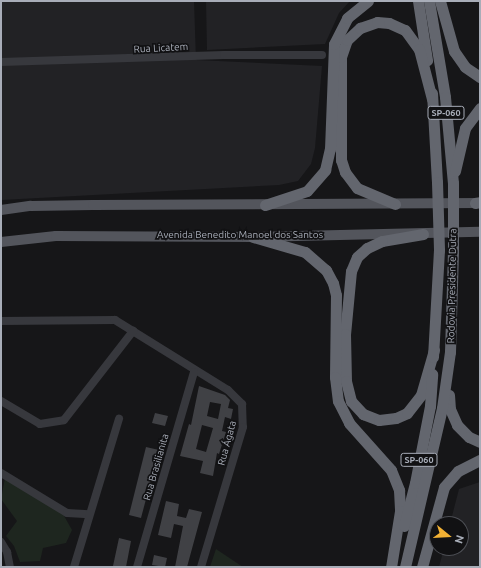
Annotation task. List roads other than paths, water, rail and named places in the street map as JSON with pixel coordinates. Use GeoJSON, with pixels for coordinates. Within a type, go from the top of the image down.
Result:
{"type":"FeatureCollection","features":[{"type":"Feature","properties":{"kind":"highway"},"geometry":{"type":"LineString","coordinates":[[265,206],[306,191],[325,170],[330,149],[334,44],[347,18],[368,1]]}},
{"type":"Feature","properties":{"kind":"highway","name":"Rodovia Presidente Dutra"},"geometry":{"type":"LineString","coordinates":[[392,567],[415,483],[430,406],[439,250],[432,99],[418,1]]}},
{"type":"Feature","properties":{"kind":"highway","name":"Rodovia Presidente Dutra"},"geometry":{"type":"LineString","coordinates":[[405,567],[434,447],[450,352],[453,251],[453,183],[445,97],[429,1]]}},
{"type":"Feature","properties":{"kind":"highway"},"geometry":{"type":"LineString","coordinates":[[440,1],[454,51],[465,67],[480,77]]}},
{"type":"Feature","properties":{"kind":"highway"},"geometry":{"type":"LineString","coordinates":[[395,204],[357,188],[345,172],[341,160],[341,57],[347,40],[360,28],[377,22],[394,24],[405,30],[419,49],[432,99]]}},
{"type":"Feature","properties":{"kind":"highway"},"geometry":{"type":"LineString","coordinates":[[453,183],[465,128],[480,108]]}},
{"type":"Feature","properties":{"kind":"highway"},"geometry":{"type":"LineString","coordinates":[[423,234],[382,241],[367,248],[357,257],[351,271],[345,334],[346,381],[351,401],[363,414],[379,420],[396,418],[407,413],[421,395],[434,350]]}},
{"type":"Feature","properties":{"kind":"highway"},"geometry":{"type":"LineString","coordinates":[[253,237],[305,252],[326,270],[333,283],[336,295],[335,377],[338,401],[349,423],[391,470],[399,490],[400,511],[392,567]]}},
{"type":"Feature","properties":{"kind":"highway"},"geometry":{"type":"LineString","coordinates":[[450,352],[449,403],[451,414],[464,434],[480,442]]}},
{"type":"Feature","properties":{"kind":"highway"},"geometry":{"type":"LineString","coordinates":[[422,567],[444,488],[458,471],[480,460]]}},
{"type":"Feature","properties":{"kind":"main road"},"geometry":{"type":"LineString","coordinates":[[1,210],[31,206],[85,205],[265,206],[478,203]]}},
{"type":"Feature","properties":{"kind":"main road","name":"Avenida Benedito Manoel dos Santos"},"geometry":{"type":"LineString","coordinates":[[1,242],[56,236],[253,237],[480,232]]}},
{"type":"Feature","properties":{"kind":"street","name":"Rua Licatem"},"geometry":{"type":"LineString","coordinates":[[1,62],[224,55],[322,55]]}},
{"type":"Feature","properties":{"kind":"street","name":"Rua Ágata"},"geometry":{"type":"LineString","coordinates":[[1,321],[115,320],[194,372],[235,396],[242,404],[244,412],[243,427],[201,567]]}},
{"type":"Feature","properties":{"kind":"street"},"geometry":{"type":"LineString","coordinates":[[1,401],[40,424],[64,420],[133,331]]}},
{"type":"Feature","properties":{"kind":"street","name":"Rua Brasilianita"},"geometry":{"type":"LineString","coordinates":[[137,567],[194,372]]}},
{"type":"Feature","properties":{"kind":"street"},"geometry":{"type":"LineString","coordinates":[[74,567],[119,419]]}},
{"type":"Feature","properties":{"kind":"street"},"geometry":{"type":"LineString","coordinates":[[1,473],[67,513],[89,514]]}},
{"type":"Feature","properties":{"kind":"street"},"geometry":{"type":"LineString","coordinates":[[1,542],[8,552],[10,567]]}}]}
